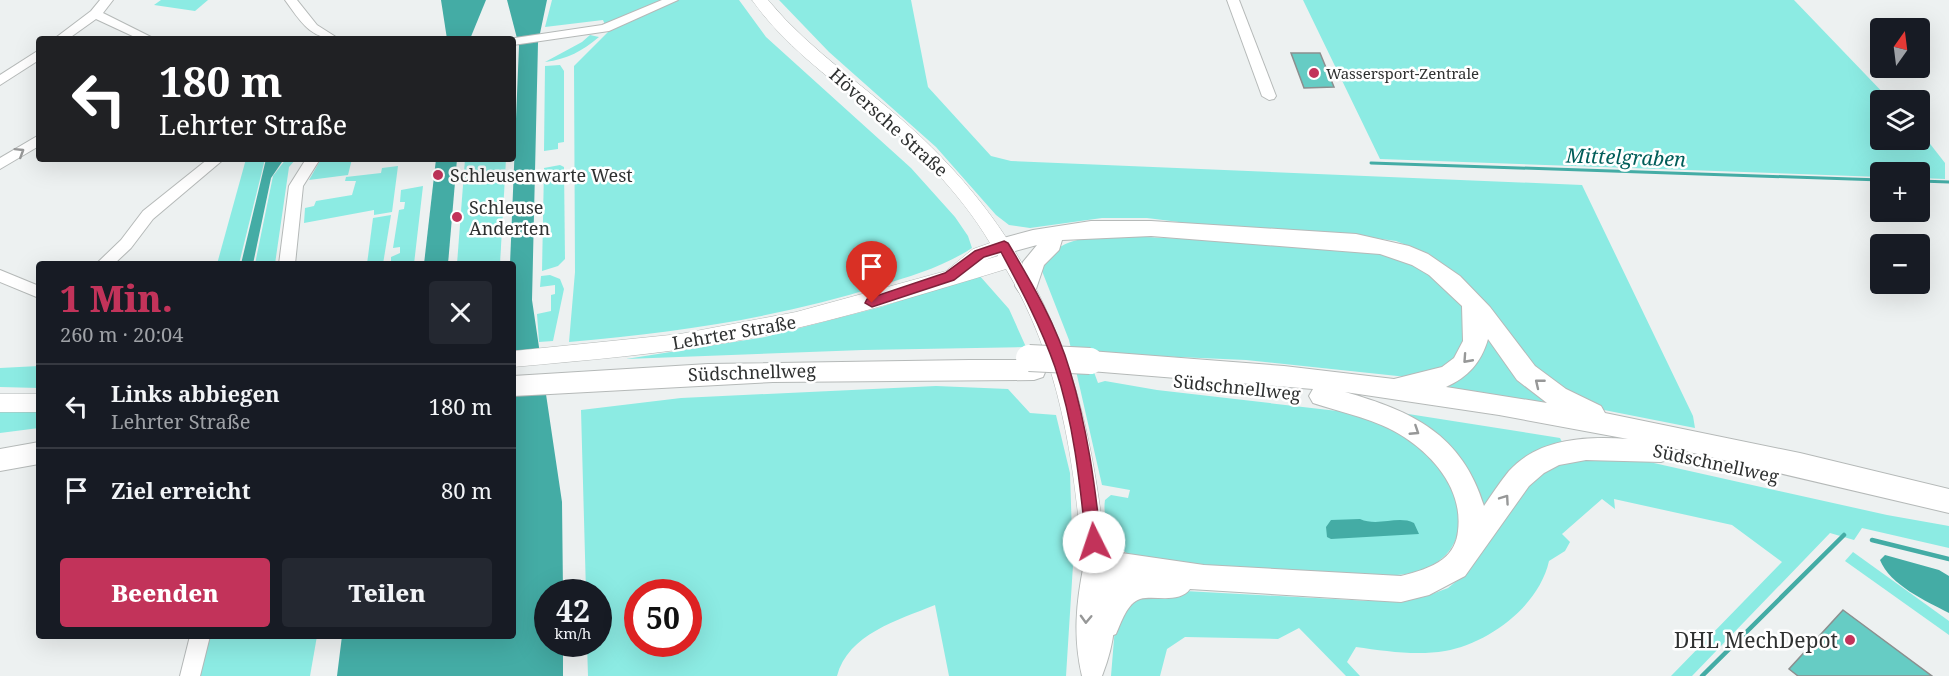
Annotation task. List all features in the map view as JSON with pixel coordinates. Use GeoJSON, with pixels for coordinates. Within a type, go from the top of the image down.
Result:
{"type":"FeatureCollection","features":[{"type":"Feature","properties":{"kind":"highway"},"geometry":{"type":"LineString","coordinates":[[1008,252],[1033,236],[1086,229],[1157,228],[1356,242],[1389,247],[1421,258],[1455,282],[1511,355],[1541,386],[1594,414],[1655,441]]}},
{"type":"Feature","properties":{"kind":"highway"},"geometry":{"type":"LineString","coordinates":[[1008,252],[1051,244],[1086,229]]}},
{"type":"Feature","properties":{"kind":"highway"},"geometry":{"type":"LineString","coordinates":[[1027,286],[1034,262],[1051,244]]}},
{"type":"Feature","properties":{"kind":"highway"},"geometry":{"type":"LineString","coordinates":[[1348,383],[1406,385],[1423,383],[1451,372],[1472,355],[1477,344],[1478,332],[1473,304]]}},
{"type":"Feature","properties":{"kind":"highway","name":"Südschnellweg"},"geometry":{"type":"LineString","coordinates":[[516,374],[588,366],[810,369],[1031,364],[1217,370],[1348,383],[1655,441],[1949,501]]}},
{"type":"Feature","properties":{"kind":"highway","name":"Südschnellweg"},"geometry":{"type":"LineString","coordinates":[[516,385],[588,366]]}},
{"type":"Feature","properties":{"kind":"highway","name":"Südschnellweg"},"geometry":{"type":"LineString","coordinates":[[1092,367],[1655,441],[1777,475],[1949,518]]}},
{"type":"Feature","properties":{"kind":"highway"},"geometry":{"type":"LineString","coordinates":[[1322,396],[1392,418],[1413,429],[1442,453],[1463,482],[1470,498],[1474,522],[1470,546]]}},
{"type":"Feature","properties":{"kind":"highway"},"geometry":{"type":"LineString","coordinates":[[1094,562],[1204,578],[1401,589],[1415,587],[1443,576],[1455,567],[1520,478],[1531,466],[1549,455],[1570,450],[1655,441]]}},
{"type":"Feature","properties":{"kind":"highway"},"geometry":{"type":"LineString","coordinates":[[0,448],[36,442]]}},
{"type":"Feature","properties":{"kind":"highway"},"geometry":{"type":"LineString","coordinates":[[0,460],[36,454]]}},
{"type":"Feature","properties":{"kind":"highway"},"geometry":{"type":"LineString","coordinates":[[1094,562],[1111,579],[1134,586],[1172,585],[1204,578]]}},
{"type":"Feature","properties":{"kind":"highway"},"geometry":{"type":"LineString","coordinates":[[1106,624],[1117,601],[1134,586]]}},
{"type":"Feature","properties":{"kind":"main road","name":"Höversche Straße"},"geometry":{"type":"LineString","coordinates":[[759,0],[802,46],[906,133],[944,169],[1008,252],[1027,286],[1062,369],[1073,407],[1089,491],[1094,562]]}},
{"type":"Feature","properties":{"kind":"main road","name":"Lehrter Straße"},"geometry":{"type":"LineString","coordinates":[[516,358],[588,366],[691,340],[789,322],[872,303],[949,277],[990,269],[1008,252]]}},
{"type":"Feature","properties":{"kind":"main road"},"geometry":{"type":"LineString","coordinates":[[0,403],[36,403]]}},
{"type":"Feature","properties":{"kind":"street"},"geometry":{"type":"LineString","coordinates":[[64,36],[94,14],[107,0]]}},
{"type":"Feature","properties":{"kind":"street"},"geometry":{"type":"LineString","coordinates":[[291,0],[312,28],[327,36]]}},
{"type":"Feature","properties":{"kind":"street"},"geometry":{"type":"LineString","coordinates":[[516,41],[619,24],[672,0]]}},
{"type":"Feature","properties":{"kind":"street"},"geometry":{"type":"LineString","coordinates":[[1233,0],[1269,96]]}},
{"type":"Feature","properties":{"kind":"street"},"geometry":{"type":"LineString","coordinates":[[94,14],[143,36]]}},
{"type":"Feature","properties":{"kind":"street"},"geometry":{"type":"LineString","coordinates":[[0,81],[36,56]]}},
{"type":"Feature","properties":{"kind":"street"},"geometry":{"type":"LineString","coordinates":[[0,76],[16,71]]}},
{"type":"Feature","properties":{"kind":"street"},"geometry":{"type":"LineString","coordinates":[[0,164],[36,142]]}},
{"type":"Feature","properties":{"kind":"street"},"geometry":{"type":"LineString","coordinates":[[107,261],[126,244],[148,215],[213,162]]}},
{"type":"Feature","properties":{"kind":"street"},"geometry":{"type":"LineString","coordinates":[[287,261],[296,186],[311,162]]}},
{"type":"Feature","properties":{"kind":"street"},"geometry":{"type":"LineString","coordinates":[[0,276],[36,291]]}},
{"type":"Feature","properties":{"kind":"street","name":"Höversche Straße"},"geometry":{"type":"LineString","coordinates":[[1092,676],[1105,642],[1106,624],[1103,591],[1094,562]]}},
{"type":"Feature","properties":{"kind":"street","name":"Höversche Straße"},"geometry":{"type":"LineString","coordinates":[[1092,676],[1086,660],[1085,640],[1087,599],[1094,562]]}},
{"type":"Feature","properties":{"kind":"street"},"geometry":{"type":"LineString","coordinates":[[190,676],[199,639]]}},
{"type":"Feature","properties":{"kind":"shaded area"},"geometry":{"type":"Polygon","coordinates":[[[161,0],[208,0],[195,11],[154,5],[161,0]]]}},
{"type":"Feature","properties":{"kind":"shaded area"},"geometry":{"type":"Polygon","coordinates":[[[441,0],[486,0],[471,36],[447,36],[441,0]]]}},
{"type":"Feature","properties":{"kind":"shaded area"},"geometry":{"type":"Polygon","coordinates":[[[507,0],[547,0],[538,43],[532,300],[562,502],[563,579],[534,579],[534,657],[563,657],[563,676],[337,676],[342,639],[516,639],[516,261],[510,261],[519,46],[507,0]]]}},
{"type":"Feature","properties":{"kind":"shaded area"},"geometry":{"type":"Polygon","coordinates":[[[552,0],[739,0],[766,37],[911,168],[955,217],[968,236],[972,248],[950,261],[915,275],[803,307],[687,329],[569,342],[575,272],[574,66],[608,32],[603,20],[545,27],[552,0]]]}},
{"type":"Feature","properties":{"kind":"shaded area"},"geometry":{"type":"Polygon","coordinates":[[[779,0],[911,0],[928,87],[991,156],[1011,161],[1582,185],[1693,416],[1695,428],[1599,409],[1548,385],[1460,276],[1429,254],[1396,241],[1359,236],[1242,230],[1147,218],[1102,218],[1030,228],[1009,225],[996,215],[936,147],[829,52],[779,0]]]}},
{"type":"Feature","properties":{"kind":"shaded area"},"geometry":{"type":"Polygon","coordinates":[[[1303,0],[1794,0],[1880,90],[1870,90],[1870,150],[1930,150],[1930,144],[1945,163],[1945,179],[1930,178],[1930,162],[1870,162],[1870,177],[1380,159],[1303,0]]]}},
{"type":"Feature","properties":{"kind":"shaded area"},"geometry":{"type":"Polygon","coordinates":[[[590,35],[599,37],[574,54],[545,62],[582,42],[590,35]]]}},
{"type":"Feature","properties":{"kind":"shaded area"},"geometry":{"type":"Polygon","coordinates":[[[560,65],[564,71],[564,142],[558,143],[558,149],[544,151],[545,66],[560,65]]]}},
{"type":"Feature","properties":{"kind":"shaded area"},"geometry":{"type":"Polygon","coordinates":[[[245,162],[264,162],[240,261],[218,261],[245,162]]]}},
{"type":"Feature","properties":{"kind":"shaded area"},"geometry":{"type":"Polygon","coordinates":[[[265,162],[282,162],[271,178],[254,261],[242,261],[265,162]]]}},
{"type":"Feature","properties":{"kind":"shaded area"},"geometry":{"type":"Polygon","coordinates":[[[284,162],[293,162],[289,167],[275,261],[256,261],[273,176],[284,162]]]}},
{"type":"Feature","properties":{"kind":"shaded area"},"geometry":{"type":"Polygon","coordinates":[[[319,162],[351,162],[348,175],[309,180],[319,162]]]}},
{"type":"Feature","properties":{"kind":"shaded area"},"geometry":{"type":"Polygon","coordinates":[[[436,162],[457,162],[448,261],[424,261],[436,162]]]}},
{"type":"Feature","properties":{"kind":"shaded area"},"geometry":{"type":"Polygon","coordinates":[[[465,162],[506,162],[500,261],[457,261],[465,162]]]}},
{"type":"Feature","properties":{"kind":"shaded area"},"geometry":{"type":"Polygon","coordinates":[[[560,165],[564,167],[565,259],[558,266],[542,271],[544,168],[560,165]]]}},
{"type":"Feature","properties":{"kind":"shaded area"},"geometry":{"type":"Polygon","coordinates":[[[398,166],[392,212],[374,215],[374,210],[304,223],[305,208],[314,206],[316,201],[352,195],[356,181],[345,181],[346,177],[381,173],[382,168],[398,166]]]}},
{"type":"Feature","properties":{"kind":"shaded area"},"geometry":{"type":"Polygon","coordinates":[[[423,186],[414,261],[391,261],[391,257],[400,253],[400,247],[393,248],[399,210],[404,209],[405,202],[400,202],[401,190],[423,186]]]}},
{"type":"Feature","properties":{"kind":"shaded area"},"geometry":{"type":"Polygon","coordinates":[[[391,215],[383,261],[367,261],[373,218],[391,215]]]}},
{"type":"Feature","properties":{"kind":"shaded area"},"geometry":{"type":"Polygon","coordinates":[[[1125,236],[1367,248],[1418,264],[1465,308],[1467,346],[1444,369],[1407,377],[1246,360],[1087,353],[1098,383],[1105,381],[1157,390],[1355,413],[1430,447],[1464,509],[1456,539],[1449,552],[1423,570],[1397,575],[1370,576],[1161,564],[1143,560],[1124,551],[1113,538],[1104,507],[1105,500],[1111,495],[1128,498],[1130,490],[1102,485],[1069,340],[1042,271],[1048,259],[1065,244],[1087,238],[1125,236]]]}},
{"type":"Feature","properties":{"kind":"shaded area"},"geometry":{"type":"Polygon","coordinates":[[[550,275],[560,279],[564,289],[553,341],[539,342],[537,314],[551,311],[551,295],[555,294],[555,285],[540,287],[541,276],[550,275]]]}},
{"type":"Feature","properties":{"kind":"shaded area"},"geometry":{"type":"Polygon","coordinates":[[[979,275],[1009,309],[1026,347],[863,350],[626,359],[765,337],[881,307],[979,275]]]}},
{"type":"Feature","properties":{"kind":"shaded area"},"geometry":{"type":"Polygon","coordinates":[[[1482,331],[1558,409],[1448,391],[1446,381],[1482,331]]]}},
{"type":"Feature","properties":{"kind":"shaded area"},"geometry":{"type":"Polygon","coordinates":[[[36,366],[36,388],[0,387],[0,368],[36,366]]]}},
{"type":"Feature","properties":{"kind":"shaded area"},"geometry":{"type":"Polygon","coordinates":[[[936,386],[1008,389],[1030,413],[1056,415],[1070,473],[1073,565],[1066,676],[949,676],[935,605],[876,630],[863,639],[852,649],[837,676],[588,676],[587,657],[612,657],[612,579],[586,579],[581,410],[681,398],[936,386]]]}},
{"type":"Feature","properties":{"kind":"shaded area"},"geometry":{"type":"Polygon","coordinates":[[[0,408],[36,408],[36,428],[0,433],[0,408]]]}},
{"type":"Feature","properties":{"kind":"shaded area"},"geometry":{"type":"Polygon","coordinates":[[[1402,413],[1560,438],[1563,444],[1488,515],[1402,413]]]}},
{"type":"Feature","properties":{"kind":"shaded area"},"geometry":{"type":"Polygon","coordinates":[[[1627,457],[1887,515],[1949,526],[1949,548],[1862,528],[1854,540],[1830,533],[1692,676],[1671,676],[1782,562],[1732,525],[1614,499],[1615,509],[1602,499],[1562,534],[1570,542],[1565,551],[1549,561],[1535,593],[1523,607],[1495,631],[1462,647],[1423,653],[1356,647],[1347,662],[1360,676],[1346,676],[1299,628],[1278,639],[1185,637],[1167,649],[1160,676],[1111,676],[1115,627],[1136,596],[1185,591],[1370,601],[1424,597],[1448,588],[1465,574],[1526,483],[1554,461],[1627,457]]]}},
{"type":"Feature","properties":{"kind":"shaded area"},"geometry":{"type":"Polygon","coordinates":[[[1360,519],[1374,522],[1408,521],[1414,523],[1419,534],[1331,539],[1327,537],[1326,527],[1331,520],[1360,519]]]}},
{"type":"Feature","properties":{"kind":"shaded area"},"geometry":{"type":"Polygon","coordinates":[[[1853,552],[1949,621],[1949,635],[1845,561],[1853,552]]]}},
{"type":"Feature","properties":{"kind":"shaded area"},"geometry":{"type":"Polygon","coordinates":[[[1885,555],[1939,570],[1949,576],[1949,613],[1900,585],[1880,560],[1885,555]]]}},
{"type":"Feature","properties":{"kind":"shaded area"},"geometry":{"type":"Polygon","coordinates":[[[206,639],[316,639],[310,676],[196,676],[206,639]]]}},
{"type":"Feature","properties":{"kind":"pier"},"geometry":{"type":"Polygon","coordinates":[[[545,363],[549,389],[516,393],[516,366],[545,363]]]}},
{"type":"Feature","properties":{"kind":"building","name":"Wassersport-Zentrale"},"geometry":{"type":"Polygon","coordinates":[[[1291,53],[1320,53],[1334,87],[1304,88],[1291,53]]]}},
{"type":"Feature","properties":{"kind":"building","name":"DHL MechDepot"},"geometry":{"type":"Polygon","coordinates":[[[1843,610],[1932,676],[1798,676],[1789,669],[1843,610]]]}},
{"type":"Feature","properties":{"kind":"waterway","name":"Mittelgraben"},"geometry":{"type":"LineString","coordinates":[[1371,163],[1870,180]]}},
{"type":"Feature","properties":{"kind":"waterway","name":"Mittelgraben"},"geometry":{"type":"LineString","coordinates":[[1930,181],[1949,182]]}},
{"type":"Feature","properties":{"kind":"waterway"},"geometry":{"type":"LineString","coordinates":[[1702,676],[1844,535]]}},
{"type":"Feature","properties":{"kind":"waterway"},"geometry":{"type":"LineString","coordinates":[[1872,540],[1949,559]]}},
{"type":"Feature","properties":{"kind":"place","name":"Wassersport-Zentrale"},"geometry":{"type":"Point","coordinates":[1314,73]}},
{"type":"Feature","properties":{"kind":"place","name":"Schleusenwarte West"},"geometry":{"type":"Point","coordinates":[438,175]}},
{"type":"Feature","properties":{"kind":"place","name":"Schleuse Anderten"},"geometry":{"type":"Point","coordinates":[457,217]}},
{"type":"Feature","properties":{"kind":"place","name":"DHL MechDepot"},"geometry":{"type":"Point","coordinates":[1850,640]}},
{"type":"Feature","properties":{"kind":"route"},"geometry":{"type":"LineString","coordinates":[[872,303],[949,277],[980,254],[1004,246],[1039,309],[1062,369],[1084,458],[1094,542]]}}]}
